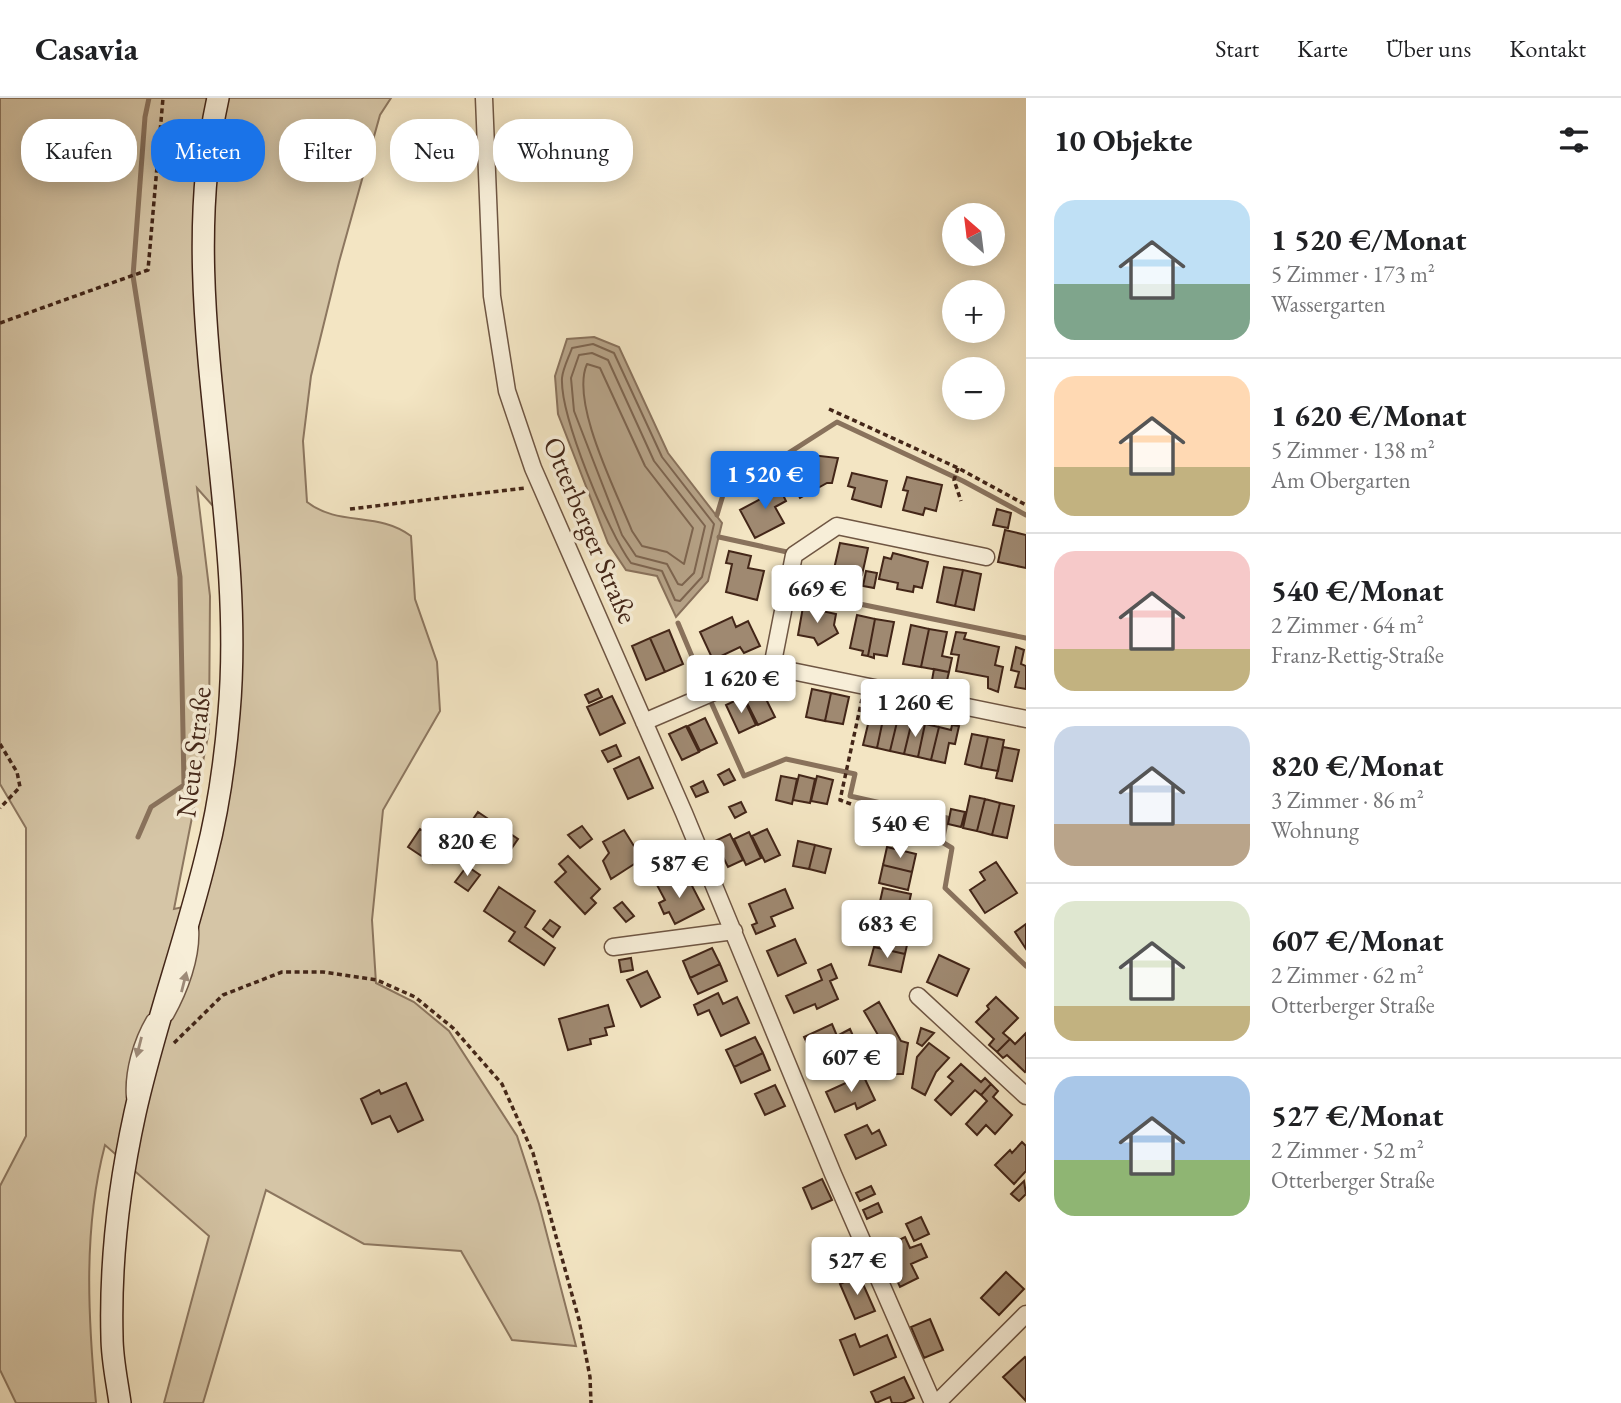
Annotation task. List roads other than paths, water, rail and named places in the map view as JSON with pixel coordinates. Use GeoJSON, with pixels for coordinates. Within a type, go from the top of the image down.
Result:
{"type":"FeatureCollection","features":[{"type":"Feature","properties":{"kind":"main road","name":"Neue Straße"},"geometry":{"type":"LineString","coordinates":[[120,1403],[112,1341],[112,1275],[124,1168],[147,1069],[207,854],[221,784],[229,712],[232,647],[230,576],[205,299],[204,211],[218,98]]}},
{"type":"Feature","properties":{"kind":"street","name":"Otterberger Straße"},"geometry":{"type":"LineString","coordinates":[[484,98],[492,296],[507,391],[541,486],[734,931],[833,1174],[935,1403]]}},
{"type":"Feature","properties":{"kind":"street"},"geometry":{"type":"LineString","coordinates":[[772,667],[794,555],[837,526],[986,557]]}},
{"type":"Feature","properties":{"kind":"street"},"geometry":{"type":"LineString","coordinates":[[644,722],[772,667],[864,688],[1026,719]]}},
{"type":"Feature","properties":{"kind":"street"},"geometry":{"type":"LineString","coordinates":[[613,947],[734,931]]}},
{"type":"Feature","properties":{"kind":"street"},"geometry":{"type":"LineString","coordinates":[[918,996],[1026,1096]]}},
{"type":"Feature","properties":{"kind":"street"},"geometry":{"type":"LineString","coordinates":[[935,1403],[1026,1314]]}},
{"type":"Feature","properties":{"kind":"lane"},"geometry":{"type":"LineString","coordinates":[[154,1043],[182,993],[195,939],[192,908]]}},
{"type":"Feature","properties":{"kind":"lane"},"geometry":{"type":"LineString","coordinates":[[133,1125],[130,1084],[142,1034],[170,987]]}},
{"type":"Feature","properties":{"kind":"water"},"geometry":{"type":"Polygon","coordinates":[[[594,337],[619,347],[668,453],[722,523],[708,581],[676,617],[657,576],[626,570],[608,543],[558,414],[555,376],[567,339],[594,337]]]}},
{"type":"Feature","properties":{"kind":"waterway"},"geometry":{"type":"LineString","coordinates":[[138,837],[151,807],[184,785],[180,577],[133,276],[145,117],[149,98]]}},
{"type":"Feature","properties":{"kind":"waterway"},"geometry":{"type":"LineString","coordinates":[[717,515],[723,495],[837,422],[963,481],[1026,515]]}},
{"type":"Feature","properties":{"kind":"waterway"},"geometry":{"type":"LineString","coordinates":[[719,537],[787,552]]}},
{"type":"Feature","properties":{"kind":"waterway"},"geometry":{"type":"LineString","coordinates":[[796,591],[1026,638]]}},
{"type":"Feature","properties":{"kind":"waterway"},"geometry":{"type":"LineString","coordinates":[[678,623],[704,685]]}},
{"type":"Feature","properties":{"kind":"waterway"},"geometry":{"type":"LineString","coordinates":[[711,702],[744,776],[786,759],[855,774],[850,796],[947,818],[942,842],[952,848],[945,888],[1026,966]]}}]}
